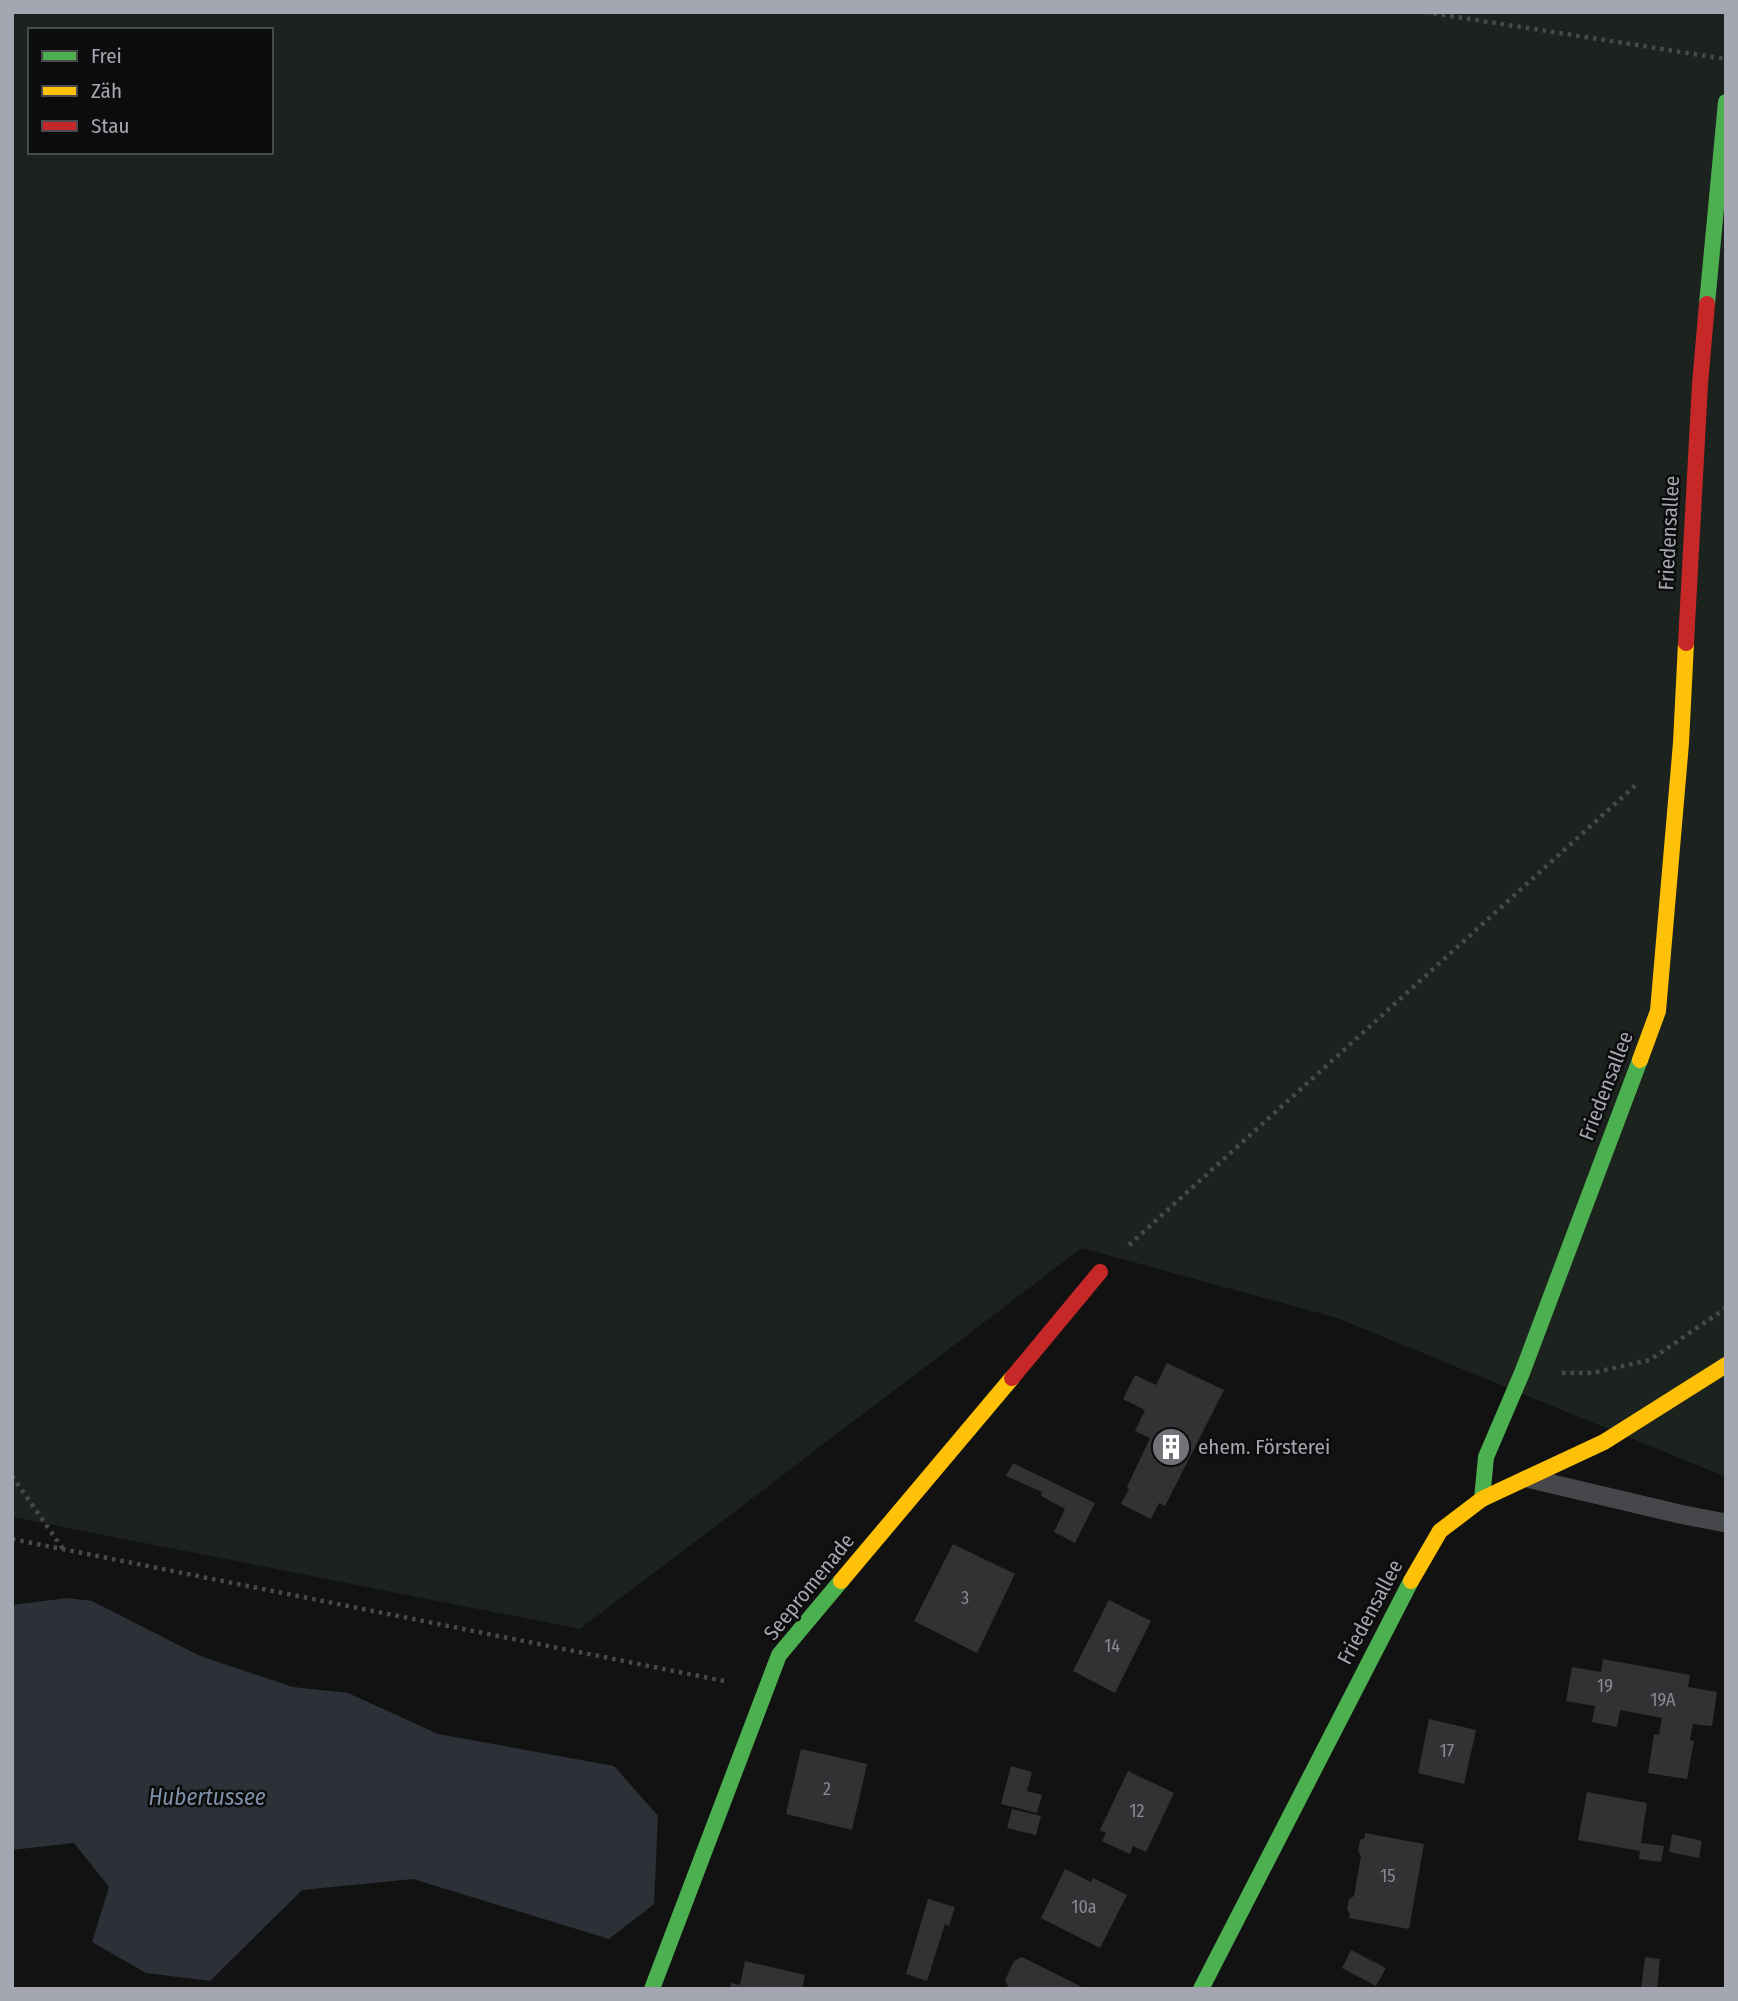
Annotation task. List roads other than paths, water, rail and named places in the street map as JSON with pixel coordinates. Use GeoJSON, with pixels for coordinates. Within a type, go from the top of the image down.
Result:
{"type":"FeatureCollection","features":[{"type":"Feature","properties":{"kind":"street","name":"Friedensallee"},"geometry":{"type":"LineString","coordinates":[[1200,1989],[1440,1531],[1482,1499],[1486,1457],[1522,1373],[1658,1011],[1681,743],[1700,384],[1726,102]]}},
{"type":"Feature","properties":{"kind":"street","name":"Seepromenade"},"geometry":{"type":"LineString","coordinates":[[652,1989],[779,1655],[1100,1272]]}},
{"type":"Feature","properties":{"kind":"street"},"geometry":{"type":"LineString","coordinates":[[1482,1499],[1604,1442],[1726,1365]]}},
{"type":"Feature","properties":{"kind":"lane"},"geometry":{"type":"LineString","coordinates":[[1527,1478],[1726,1523]]}},
{"type":"Feature","properties":{"kind":"water","name":"Hubertussee"},"geometry":{"type":"Polygon","coordinates":[[[67,1598],[92,1601],[200,1656],[293,1687],[348,1693],[438,1734],[614,1766],[658,1816],[654,1904],[609,1939],[413,1879],[302,1890],[210,1981],[146,1973],[92,1942],[109,1887],[74,1843],[12,1850],[12,1605],[67,1598]]]}},
{"type":"Feature","properties":{"kind":"place","name":"ehem. Försterei"},"geometry":{"type":"Point","coordinates":[1171,1447]}}]}
